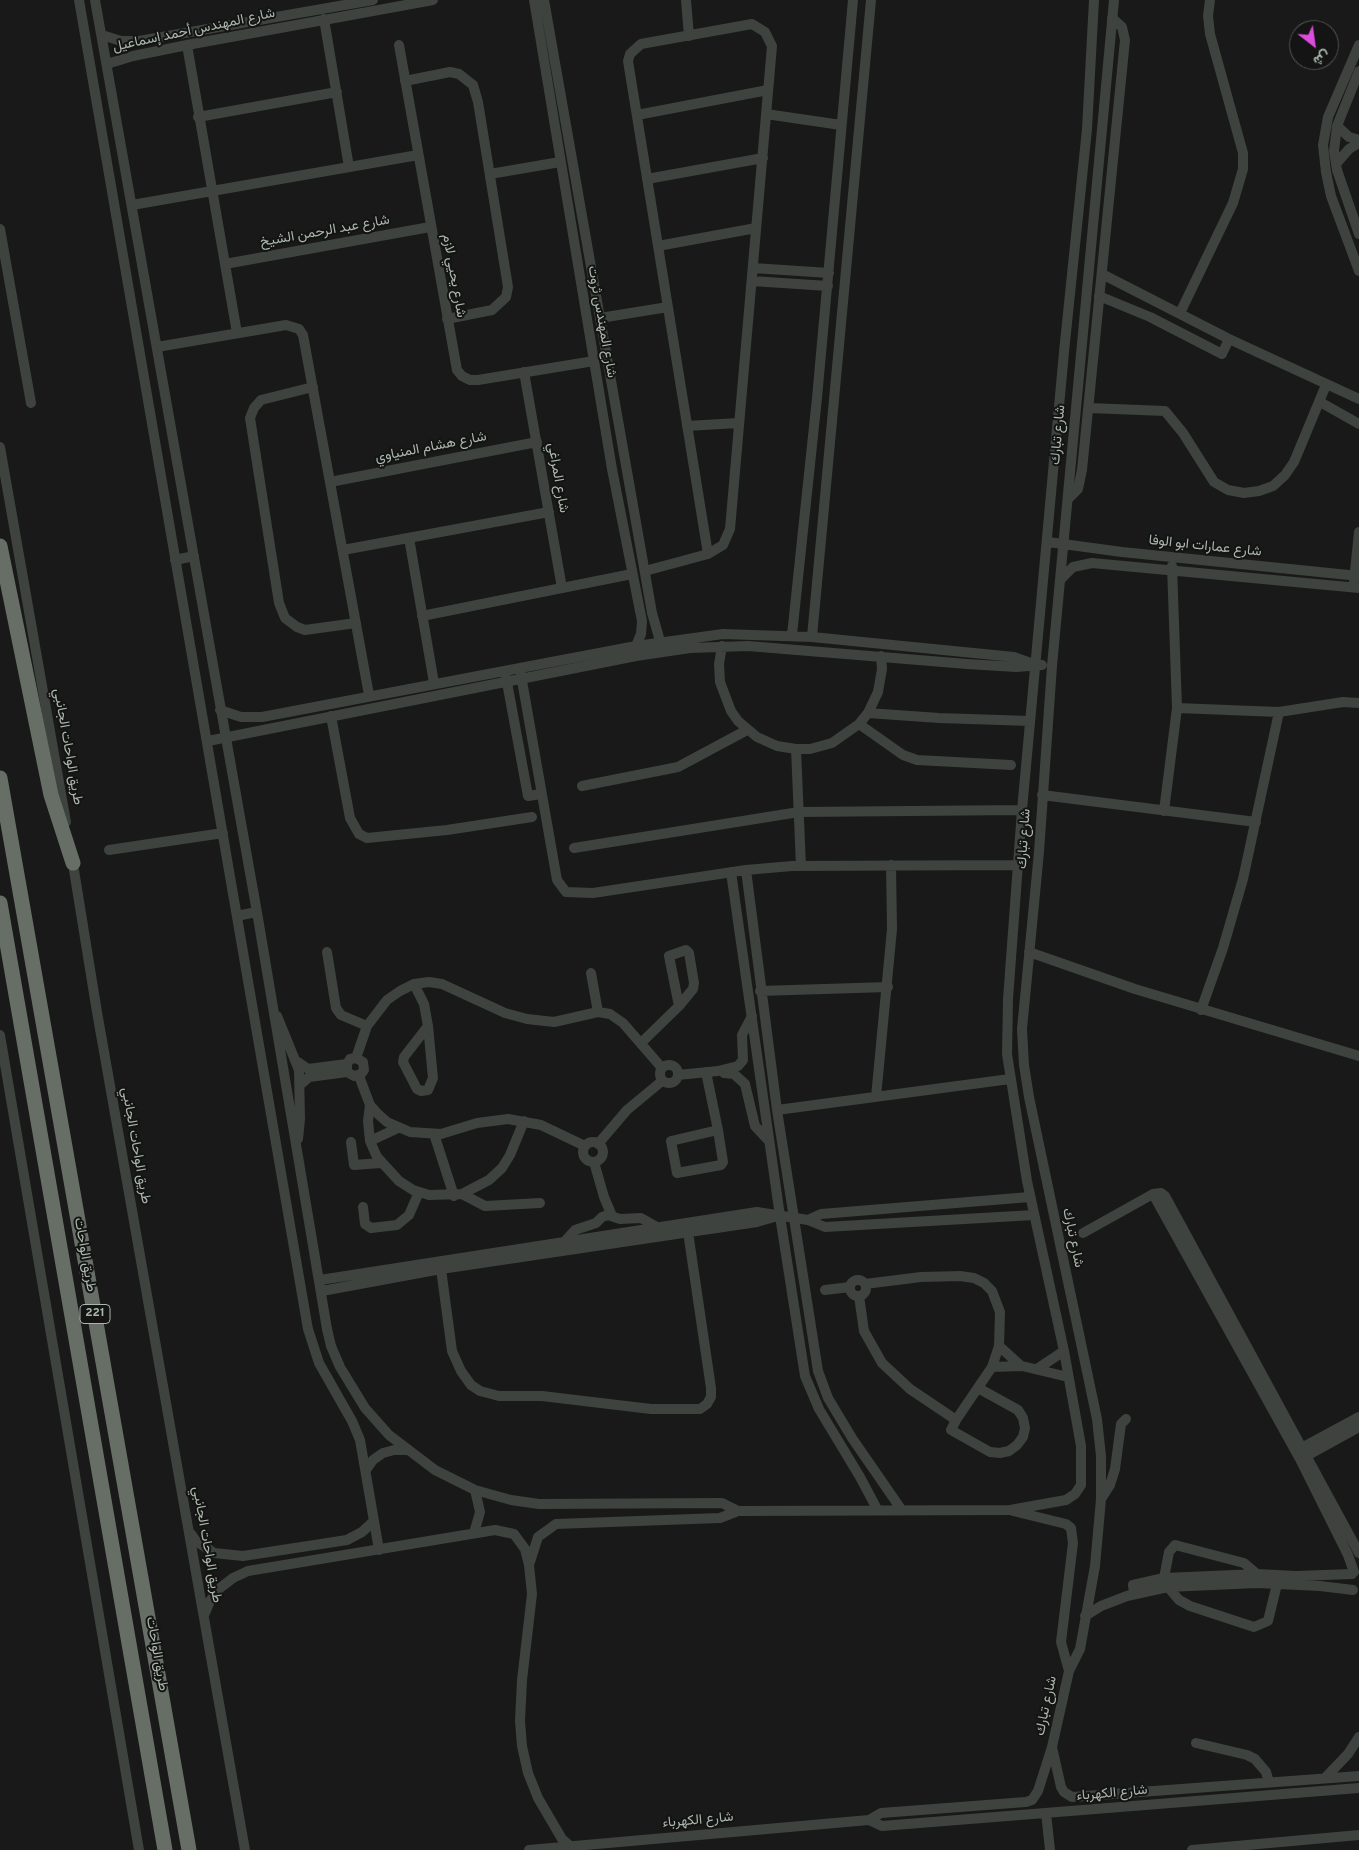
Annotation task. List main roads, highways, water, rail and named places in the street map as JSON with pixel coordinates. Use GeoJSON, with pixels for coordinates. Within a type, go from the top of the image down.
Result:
{"type":"FeatureCollection","features":[{"type":"Feature","properties":{"kind":"highway"},"geometry":{"type":"LineString","coordinates":[[0,546],[51,795],[73,863]]}},
{"type":"Feature","properties":{"kind":"highway","name":"طريق الواحات"},"geometry":{"type":"LineString","coordinates":[[0,778],[189,1850]]}},
{"type":"Feature","properties":{"kind":"highway","name":"طريق الواحات"},"geometry":{"type":"LineString","coordinates":[[0,902],[80,1372],[166,1850]]}}]}
